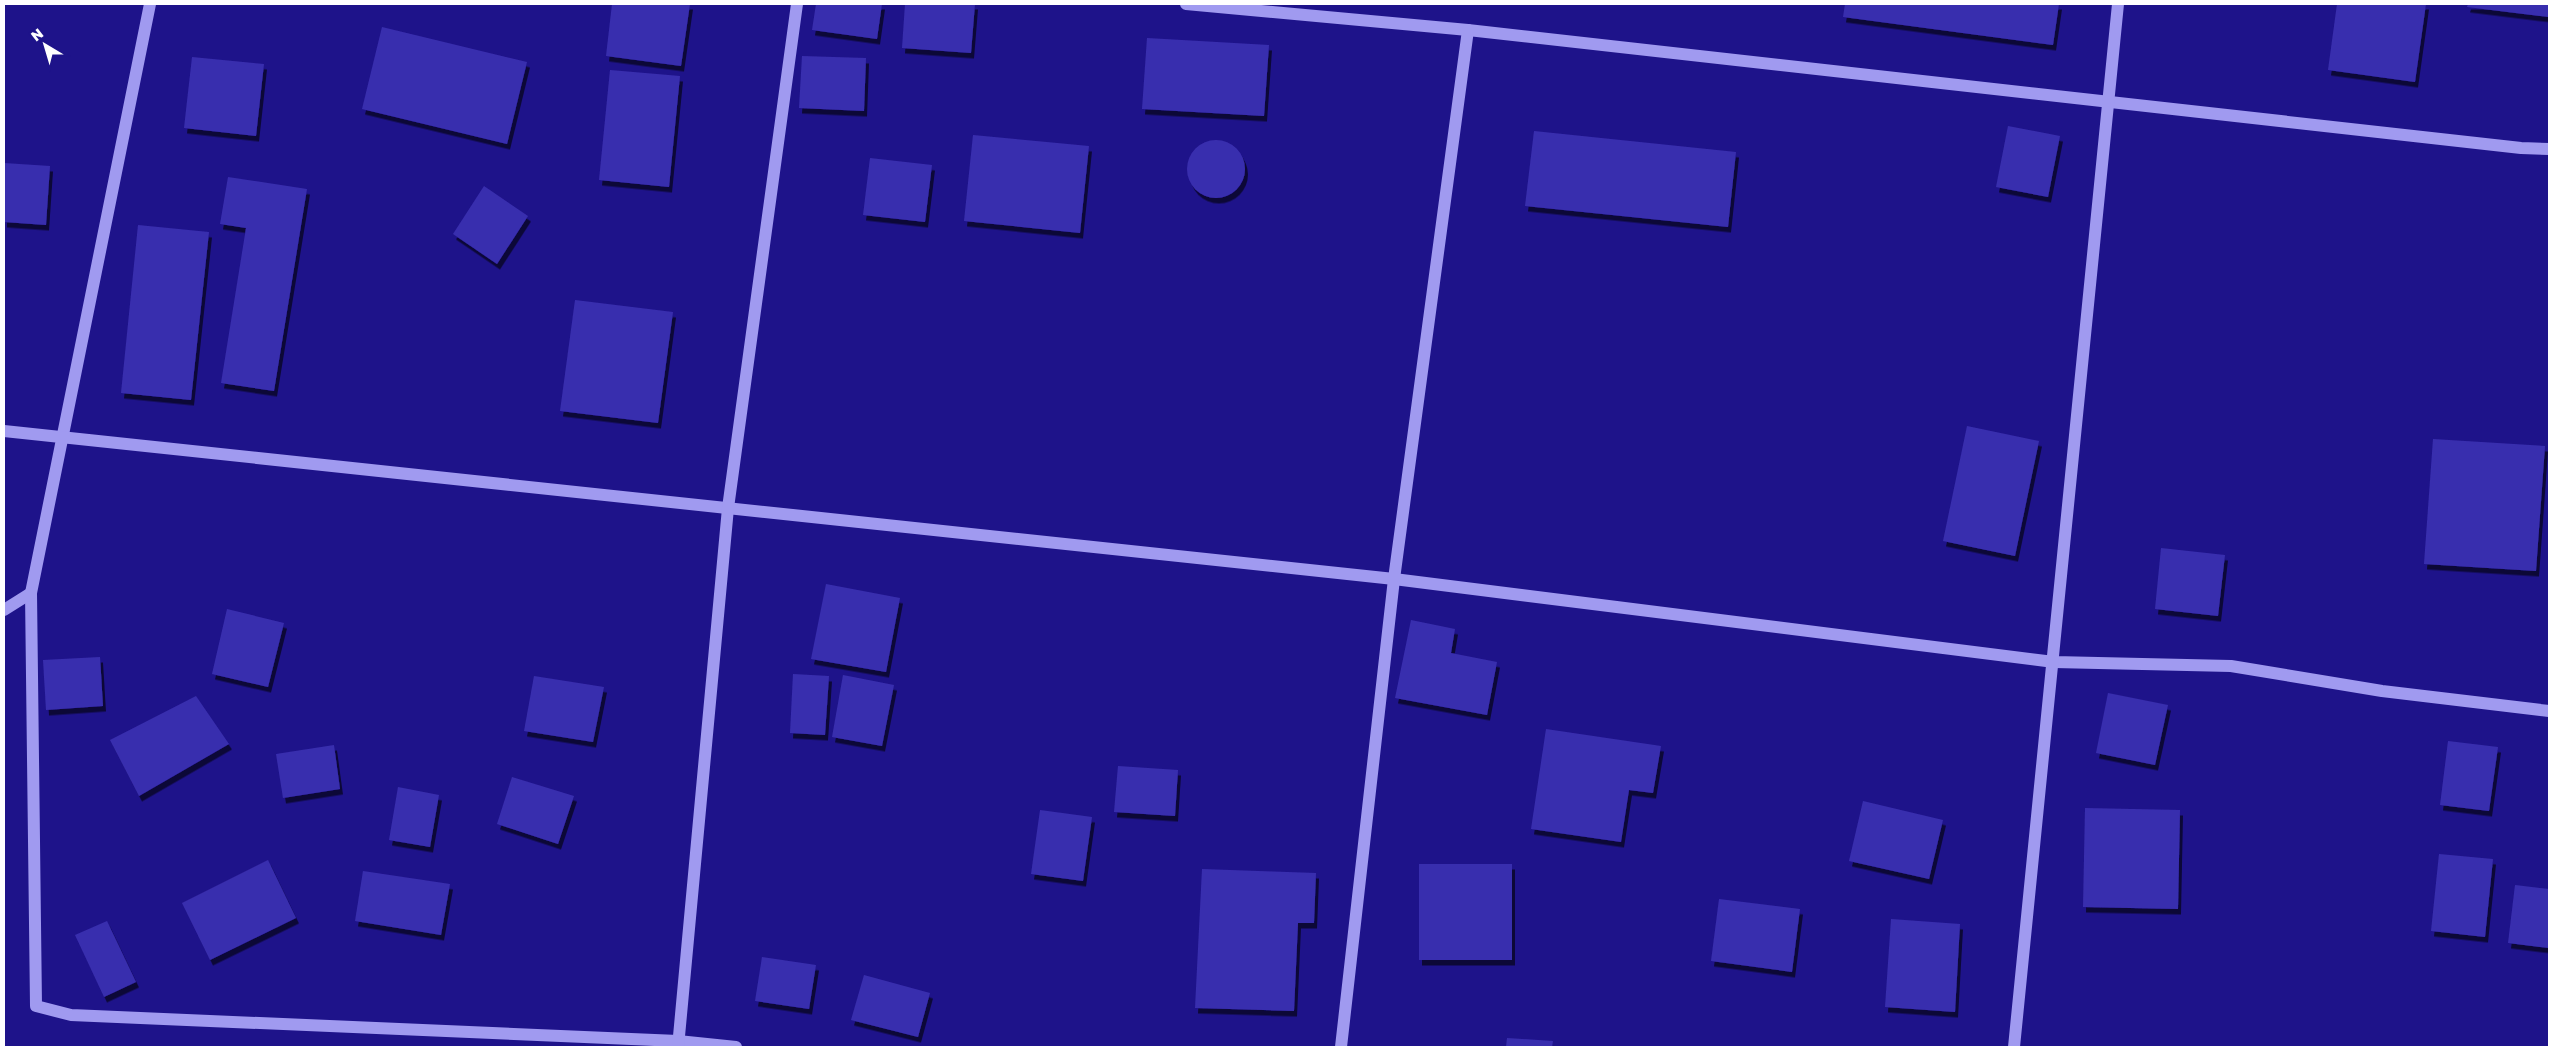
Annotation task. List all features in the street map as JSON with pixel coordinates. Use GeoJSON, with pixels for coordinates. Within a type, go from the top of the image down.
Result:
{"type":"FeatureCollection","features":[{"type":"Feature","properties":{"kind":"street"},"geometry":{"type":"LineString","coordinates":[[150,4],[30,593],[36,1006],[71,1015],[736,1047]]}},
{"type":"Feature","properties":{"kind":"street"},"geometry":{"type":"LineString","coordinates":[[678,1044],[728,508],[797,4]]}},
{"type":"Feature","properties":{"kind":"street"},"geometry":{"type":"LineString","coordinates":[[1186,4],[1468,30],[2109,100],[2521,148],[2549,148]]}},
{"type":"Feature","properties":{"kind":"street"},"geometry":{"type":"LineString","coordinates":[[2014,1047],[2054,662],[2118,4]]}},
{"type":"Feature","properties":{"kind":"street"},"geometry":{"type":"LineString","coordinates":[[1341,1047],[1394,579],[1468,30]]}},
{"type":"Feature","properties":{"kind":"street"},"geometry":{"type":"LineString","coordinates":[[4,431],[1394,579],[2054,662],[2231,666],[2382,692],[2549,712]]}},
{"type":"Feature","properties":{"kind":"street"},"geometry":{"type":"LineString","coordinates":[[4,610],[30,593]]}},
{"type":"Feature","properties":{"kind":"building"},"geometry":{"type":"Polygon","coordinates":[[[612,4],[690,4],[681,66],[606,56],[612,4]]]}},
{"type":"Feature","properties":{"kind":"building"},"geometry":{"type":"Polygon","coordinates":[[[816,4],[882,4],[877,39],[812,30],[816,4]]]}},
{"type":"Feature","properties":{"kind":"building"},"geometry":{"type":"Polygon","coordinates":[[[905,4],[975,4],[971,53],[902,48],[905,4]]]}},
{"type":"Feature","properties":{"kind":"building"},"geometry":{"type":"Polygon","coordinates":[[[1845,4],[2059,4],[2053,45],[1843,17],[1845,4]]]}},
{"type":"Feature","properties":{"kind":"building"},"geometry":{"type":"Polygon","coordinates":[[[2337,4],[2426,4],[2415,82],[2328,70],[2337,4]]]}},
{"type":"Feature","properties":{"kind":"building"},"geometry":{"type":"Polygon","coordinates":[[[2468,4],[2549,4],[2549,17],[2467,7],[2468,4]]]}},
{"type":"Feature","properties":{"kind":"building"},"geometry":{"type":"Polygon","coordinates":[[[382,27],[527,62],[507,144],[362,109],[382,27]]]}},
{"type":"Feature","properties":{"kind":"building"},"geometry":{"type":"Polygon","coordinates":[[[1147,38],[1269,45],[1264,116],[1142,109],[1147,38]]]}},
{"type":"Feature","properties":{"kind":"building"},"geometry":{"type":"Polygon","coordinates":[[[802,56],[866,58],[864,111],[799,108],[802,56]]]}},
{"type":"Feature","properties":{"kind":"building"},"geometry":{"type":"Polygon","coordinates":[[[192,57],[264,64],[256,136],[184,128],[192,57]]]}},
{"type":"Feature","properties":{"kind":"building"},"geometry":{"type":"Polygon","coordinates":[[[610,70],[680,76],[669,187],[599,180],[610,70]]]}},
{"type":"Feature","properties":{"kind":"building"},"geometry":{"type":"Polygon","coordinates":[[[2008,126],[2060,136],[2048,197],[1996,187],[2008,126]]]}},
{"type":"Feature","properties":{"kind":"building"},"geometry":{"type":"Polygon","coordinates":[[[1534,131],[1736,152],[1728,227],[1525,206],[1534,131]]]}},
{"type":"Feature","properties":{"kind":"building"},"geometry":{"type":"Polygon","coordinates":[[[973,135],[1089,146],[1080,233],[964,221],[973,135]]]}},
{"type":"Feature","properties":{"kind":"building"},"geometry":{"type":"Polygon","coordinates":[[[1216,140],[1227,142],[1240,153],[1245,169],[1243,180],[1232,193],[1216,198],[1205,196],[1192,185],[1187,169],[1189,158],[1200,145],[1216,140]]]}},
{"type":"Feature","properties":{"kind":"building"},"geometry":{"type":"Polygon","coordinates":[[[870,158],[932,165],[925,222],[863,215],[870,158]]]}},
{"type":"Feature","properties":{"kind":"building"},"geometry":{"type":"Polygon","coordinates":[[[4,163],[50,166],[46,225],[4,222],[4,163]]]}},
{"type":"Feature","properties":{"kind":"building"},"geometry":{"type":"Polygon","coordinates":[[[228,177],[307,189],[274,391],[221,383],[246,228],[220,224],[228,177]]]}},
{"type":"Feature","properties":{"kind":"building"},"geometry":{"type":"Polygon","coordinates":[[[484,186],[528,216],[497,264],[453,234],[484,186]]]}},
{"type":"Feature","properties":{"kind":"building"},"geometry":{"type":"Polygon","coordinates":[[[138,225],[209,232],[191,400],[121,393],[138,225]]]}},
{"type":"Feature","properties":{"kind":"building"},"geometry":{"type":"Polygon","coordinates":[[[575,300],[673,312],[658,423],[560,411],[575,300]]]}},
{"type":"Feature","properties":{"kind":"building"},"geometry":{"type":"Polygon","coordinates":[[[1967,426],[2039,441],[2015,556],[1943,541],[1967,426]]]}},
{"type":"Feature","properties":{"kind":"building"},"geometry":{"type":"Polygon","coordinates":[[[2433,439],[2545,446],[2536,571],[2424,564],[2433,439]]]}},
{"type":"Feature","properties":{"kind":"building"},"geometry":{"type":"Polygon","coordinates":[[[2161,548],[2225,555],[2218,616],[2155,609],[2161,548]]]}},
{"type":"Feature","properties":{"kind":"building"},"geometry":{"type":"Polygon","coordinates":[[[826,584],[900,598],[886,672],[811,659],[826,584]]]}},
{"type":"Feature","properties":{"kind":"building"},"geometry":{"type":"Polygon","coordinates":[[[227,609],[284,623],[268,687],[212,674],[227,609]]]}},
{"type":"Feature","properties":{"kind":"building"},"geometry":{"type":"Polygon","coordinates":[[[1411,620],[1455,629],[1451,653],[1497,662],[1487,715],[1395,698],[1411,620]]]}},
{"type":"Feature","properties":{"kind":"building"},"geometry":{"type":"Polygon","coordinates":[[[100,657],[103,706],[46,710],[43,660],[100,657]]]}},
{"type":"Feature","properties":{"kind":"building"},"geometry":{"type":"Polygon","coordinates":[[[793,674],[829,676],[825,735],[790,733],[793,674]]]}},
{"type":"Feature","properties":{"kind":"building"},"geometry":{"type":"Polygon","coordinates":[[[843,675],[894,685],[882,746],[832,737],[843,675]]]}},
{"type":"Feature","properties":{"kind":"building"},"geometry":{"type":"Polygon","coordinates":[[[534,676],[604,687],[593,742],[524,731],[534,676]]]}},
{"type":"Feature","properties":{"kind":"building"},"geometry":{"type":"Polygon","coordinates":[[[2108,693],[2168,705],[2155,765],[2096,753],[2108,693]]]}},
{"type":"Feature","properties":{"kind":"building"},"geometry":{"type":"Polygon","coordinates":[[[196,696],[229,744],[139,796],[110,740],[196,696]]]}},
{"type":"Feature","properties":{"kind":"building"},"geometry":{"type":"Polygon","coordinates":[[[1546,729],[1661,746],[1653,793],[1629,790],[1621,842],[1531,829],[1546,729]]]}},
{"type":"Feature","properties":{"kind":"building"},"geometry":{"type":"Polygon","coordinates":[[[2448,741],[2498,747],[2489,811],[2440,805],[2448,741]]]}},
{"type":"Feature","properties":{"kind":"building"},"geometry":{"type":"Polygon","coordinates":[[[334,745],[340,789],[283,798],[276,754],[334,745]]]}},
{"type":"Feature","properties":{"kind":"building"},"geometry":{"type":"Polygon","coordinates":[[[1118,766],[1178,770],[1175,816],[1114,812],[1118,766]]]}},
{"type":"Feature","properties":{"kind":"building"},"geometry":{"type":"Polygon","coordinates":[[[512,777],[574,796],[558,844],[497,824],[512,777]]]}},
{"type":"Feature","properties":{"kind":"building"},"geometry":{"type":"Polygon","coordinates":[[[398,787],[439,795],[430,847],[389,840],[398,787]]]}},
{"type":"Feature","properties":{"kind":"building"},"geometry":{"type":"Polygon","coordinates":[[[1863,801],[1943,820],[1929,879],[1849,861],[1863,801]]]}},
{"type":"Feature","properties":{"kind":"building"},"geometry":{"type":"Polygon","coordinates":[[[2085,808],[2180,810],[2178,909],[2083,907],[2085,808]]]}},
{"type":"Feature","properties":{"kind":"building"},"geometry":{"type":"Polygon","coordinates":[[[1040,810],[1092,817],[1083,881],[1031,874],[1040,810]]]}},
{"type":"Feature","properties":{"kind":"building"},"geometry":{"type":"Polygon","coordinates":[[[2439,854],[2493,859],[2485,937],[2431,931],[2439,854]]]}},
{"type":"Feature","properties":{"kind":"building"},"geometry":{"type":"Polygon","coordinates":[[[268,860],[296,918],[210,960],[182,903],[268,860]]]}},
{"type":"Feature","properties":{"kind":"building"},"geometry":{"type":"Polygon","coordinates":[[[1419,864],[1512,864],[1512,960],[1419,960],[1419,864]]]}},
{"type":"Feature","properties":{"kind":"building"},"geometry":{"type":"Polygon","coordinates":[[[1202,869],[1316,873],[1314,923],[1298,923],[1294,1011],[1195,1008],[1202,869]]]}},
{"type":"Feature","properties":{"kind":"building"},"geometry":{"type":"Polygon","coordinates":[[[363,871],[450,884],[441,935],[355,921],[363,871]]]}},
{"type":"Feature","properties":{"kind":"building"},"geometry":{"type":"Polygon","coordinates":[[[2515,885],[2549,889],[2549,948],[2508,943],[2515,885]]]}},
{"type":"Feature","properties":{"kind":"building"},"geometry":{"type":"Polygon","coordinates":[[[1719,899],[1800,909],[1792,972],[1711,961],[1719,899]]]}},
{"type":"Feature","properties":{"kind":"building"},"geometry":{"type":"Polygon","coordinates":[[[1891,919],[1960,924],[1955,1012],[1885,1007],[1891,919]]]}},
{"type":"Feature","properties":{"kind":"building"},"geometry":{"type":"Polygon","coordinates":[[[107,921],[136,982],[104,997],[75,935],[107,921]]]}},
{"type":"Feature","properties":{"kind":"building"},"geometry":{"type":"Polygon","coordinates":[[[762,957],[816,965],[809,1009],[755,1001],[762,957]]]}},
{"type":"Feature","properties":{"kind":"building"},"geometry":{"type":"Polygon","coordinates":[[[864,975],[930,993],[918,1037],[851,1020],[864,975]]]}},
{"type":"Feature","properties":{"kind":"building"},"geometry":{"type":"Polygon","coordinates":[[[1507,1038],[1553,1041],[1552,1047],[1506,1047],[1507,1038]]]}}]}
